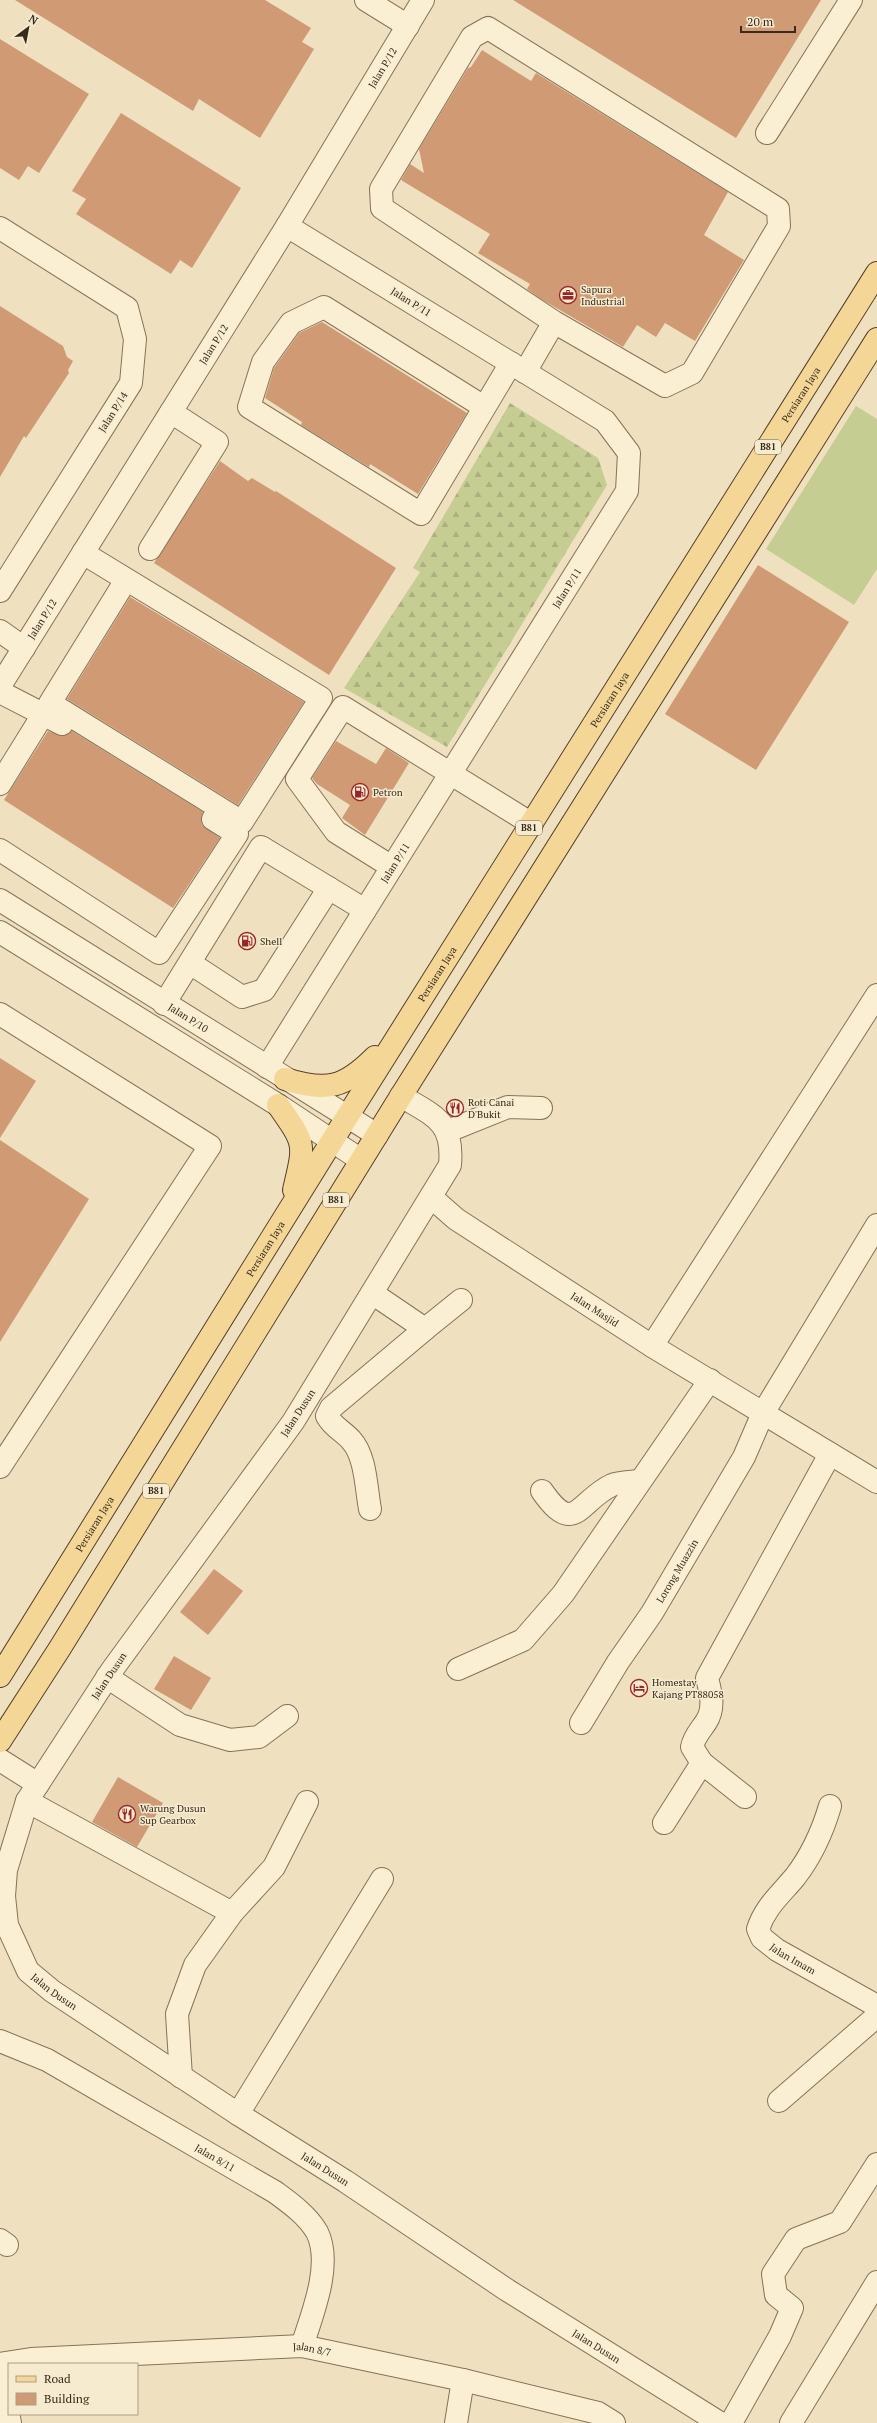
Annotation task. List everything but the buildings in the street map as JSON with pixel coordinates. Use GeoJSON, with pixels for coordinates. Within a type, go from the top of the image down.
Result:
{"type":"FeatureCollection","features":[{"type":"Feature","properties":{"kind":"main road","name":"Persiaran Jaya"},"geometry":{"type":"LineString","coordinates":[[0,1676],[346,1117],[532,824],[877,273]]}},
{"type":"Feature","properties":{"kind":"main road","name":"B81"},"geometry":{"type":"LineString","coordinates":[[0,1741],[65,1641],[401,1096],[875,345]]}},
{"type":"Feature","properties":{"kind":"main road"},"geometry":{"type":"LineString","coordinates":[[285,1079],[319,1087],[340,1083],[358,1074],[398,1035]]}},
{"type":"Feature","properties":{"kind":"main road"},"geometry":{"type":"LineString","coordinates":[[278,1105],[297,1132],[302,1143],[302,1154],[289,1211]]}},
{"type":"Feature","properties":{"kind":"street"},"geometry":{"type":"LineString","coordinates":[[366,0],[408,26]]}},
{"type":"Feature","properties":{"kind":"street","name":"Jalan P/12"},"geometry":{"type":"LineString","coordinates":[[0,686],[287,226],[423,0]]}},
{"type":"Feature","properties":{"kind":"street"},"geometry":{"type":"LineString","coordinates":[[767,134],[851,0]]}},
{"type":"Feature","properties":{"kind":"street"},"geometry":{"type":"LineString","coordinates":[[488,28],[778,209],[779,226],[692,373],[666,386],[554,322],[382,208],[381,189],[472,37],[488,28]]}},
{"type":"Feature","properties":{"kind":"street","name":"Jalan P/11"},"geometry":{"type":"LineString","coordinates":[[267,1067],[627,491],[629,453],[605,421],[287,226]]}},
{"type":"Feature","properties":{"kind":"street","name":"Jalan P/14"},"geometry":{"type":"LineString","coordinates":[[0,228],[127,308],[135,339],[131,383],[0,591]]}},
{"type":"Feature","properties":{"kind":"street"},"geometry":{"type":"LineString","coordinates":[[484,407],[324,307],[290,324],[263,362],[249,407],[420,514],[484,407],[554,322]]}},
{"type":"Feature","properties":{"kind":"street"},"geometry":{"type":"LineString","coordinates":[[150,549],[218,442],[171,412]]}},
{"type":"Feature","properties":{"kind":"street"},"geometry":{"type":"LineString","coordinates":[[83,553],[320,698],[242,822],[50,702],[126,580]]}},
{"type":"Feature","properties":{"kind":"street"},"geometry":{"type":"LineString","coordinates":[[0,631],[24,648]]}},
{"type":"Feature","properties":{"kind":"street"},"geometry":{"type":"LineString","coordinates":[[0,692],[44,713],[237,834],[158,953],[0,850]]}},
{"type":"Feature","properties":{"kind":"street"},"geometry":{"type":"LineString","coordinates":[[392,867],[336,832],[297,779],[343,707],[532,824]]}},
{"type":"Feature","properties":{"kind":"street"},"geometry":{"type":"LineString","coordinates":[[0,784],[44,713]]}},
{"type":"Feature","properties":{"kind":"street"},"geometry":{"type":"LineString","coordinates":[[164,1004],[261,846],[365,910]]}},
{"type":"Feature","properties":{"kind":"street"},"geometry":{"type":"LineString","coordinates":[[190,963],[242,997],[264,990],[329,888]]}},
{"type":"Feature","properties":{"kind":"street","name":"Jalan P/10"},"geometry":{"type":"LineString","coordinates":[[0,900],[376,1136]]}},
{"type":"Feature","properties":{"kind":"street"},"geometry":{"type":"LineString","coordinates":[[0,932],[278,1105],[361,1160]]}},
{"type":"Feature","properties":{"kind":"street"},"geometry":{"type":"LineString","coordinates":[[652,1346],[877,995]]}},
{"type":"Feature","properties":{"kind":"street"},"geometry":{"type":"LineString","coordinates":[[0,1014],[210,1146],[0,1467]]}},
{"type":"Feature","properties":{"kind":"street"},"geometry":{"type":"LineString","coordinates":[[401,1096],[439,1120],[448,1132],[452,1149],[450,1165],[431,1197]]}},
{"type":"Feature","properties":{"kind":"street"},"geometry":{"type":"LineString","coordinates":[[448,1132],[508,1106],[541,1108]]}},
{"type":"Feature","properties":{"kind":"street","name":"Jalan Masjid"},"geometry":{"type":"LineString","coordinates":[[431,1197],[456,1220],[652,1346],[877,1482]]}},
{"type":"Feature","properties":{"kind":"street","name":"Jalan Dusun"},"geometry":{"type":"LineString","coordinates":[[431,1197],[293,1422],[107,1677],[32,1793],[6,1870],[4,1896],[7,1924],[28,1971],[52,1991],[238,2114],[345,2181],[507,2290],[720,2423]]}},
{"type":"Feature","properties":{"kind":"street","name":"Lorong Muazzin"},"geometry":{"type":"LineString","coordinates":[[581,1723],[618,1662],[652,1612],[744,1458],[763,1413],[877,1225]]}},
{"type":"Feature","properties":{"kind":"street"},"geometry":{"type":"LineString","coordinates":[[372,1293],[425,1329]]}},
{"type":"Feature","properties":{"kind":"street"},"geometry":{"type":"LineString","coordinates":[[370,1508],[360,1458],[356,1448],[352,1440],[332,1424],[327,1416],[331,1408],[461,1300]]}},
{"type":"Feature","properties":{"kind":"street"},"geometry":{"type":"LineString","coordinates":[[458,1669],[523,1640],[563,1594],[639,1481],[710,1380]]}},
{"type":"Feature","properties":{"kind":"street"},"geometry":{"type":"LineString","coordinates":[[745,1797],[702,1763],[692,1747],[694,1738],[707,1720],[712,1709],[707,1678],[830,1454]]}},
{"type":"Feature","properties":{"kind":"street"},"geometry":{"type":"LineString","coordinates":[[542,1491],[554,1509],[564,1515],[576,1513],[596,1495],[613,1485],[639,1481]]}},
{"type":"Feature","properties":{"kind":"street"},"geometry":{"type":"LineString","coordinates":[[107,1677],[180,1725],[230,1740],[259,1737],[287,1716]]}},
{"type":"Feature","properties":{"kind":"street"},"geometry":{"type":"LineString","coordinates":[[0,1760],[32,1793],[232,1913]]}},
{"type":"Feature","properties":{"kind":"street"},"geometry":{"type":"LineString","coordinates":[[664,1823],[702,1763]]}},
{"type":"Feature","properties":{"kind":"street"},"geometry":{"type":"LineString","coordinates":[[181,2077],[177,2014],[195,1965],[232,1913],[274,1867],[307,1802]]}},
{"type":"Feature","properties":{"kind":"street","name":"Jalan Imam"},"geometry":{"type":"LineString","coordinates":[[830,1806],[823,1831],[811,1855],[770,1904],[762,1916],[758,1929],[762,1938],[777,1950],[877,2006]]}},
{"type":"Feature","properties":{"kind":"street"},"geometry":{"type":"LineString","coordinates":[[238,2114],[382,1879]]}},
{"type":"Feature","properties":{"kind":"street"},"geometry":{"type":"LineString","coordinates":[[779,2101],[877,2016]]}},
{"type":"Feature","properties":{"kind":"street","name":"Jalan 8/11"},"geometry":{"type":"LineString","coordinates":[[0,2041],[47,2060],[275,2192],[299,2210],[317,2233],[323,2259],[319,2291],[302,2346]]}},
{"type":"Feature","properties":{"kind":"street"},"geometry":{"type":"LineString","coordinates":[[731,2423],[780,2336],[792,2308],[776,2295],[774,2274],[796,2239],[840,2222],[877,2164]]}},
{"type":"Feature","properties":{"kind":"street"},"geometry":{"type":"LineString","coordinates":[[791,2423],[877,2282]]}},
{"type":"Feature","properties":{"kind":"street","name":"Jalan 8/7"},"geometry":{"type":"LineString","coordinates":[[10,2363],[31,2359],[302,2346],[463,2380],[598,2413],[614,2423]]}},
{"type":"Feature","properties":{"kind":"street"},"geometry":{"type":"LineString","coordinates":[[0,2365],[8,2411]]}},
{"type":"Feature","properties":{"kind":"street"},"geometry":{"type":"LineString","coordinates":[[456,2423],[463,2380]]}},
{"type":"Feature","properties":{"kind":"green space"},"geometry":{"type":"Polygon","coordinates":[[[510,403],[598,458],[607,485],[447,747],[344,688],[420,572],[413,568],[510,403]]]}},
{"type":"Feature","properties":{"kind":"green space"},"geometry":{"type":"Polygon","coordinates":[[[856,406],[877,419],[877,569],[854,605],[766,549],[856,406]]]}},
{"type":"Feature","properties":{"kind":"place","name":"Sapura Industrial"},"geometry":{"type":"Point","coordinates":[568,295]}},
{"type":"Feature","properties":{"kind":"place","name":"Petron"},"geometry":{"type":"Point","coordinates":[360,792]}},
{"type":"Feature","properties":{"kind":"place","name":"Shell"},"geometry":{"type":"Point","coordinates":[247,941]}},
{"type":"Feature","properties":{"kind":"place","name":"Roti Canai D'Bukit"},"geometry":{"type":"Point","coordinates":[455,1108]}},
{"type":"Feature","properties":{"kind":"place","name":"Homestay Kajang PT88058"},"geometry":{"type":"Point","coordinates":[639,1688]}},
{"type":"Feature","properties":{"kind":"place","name":"Warung Dusun Sup Gearbox"},"geometry":{"type":"Point","coordinates":[127,1814]}}]}
